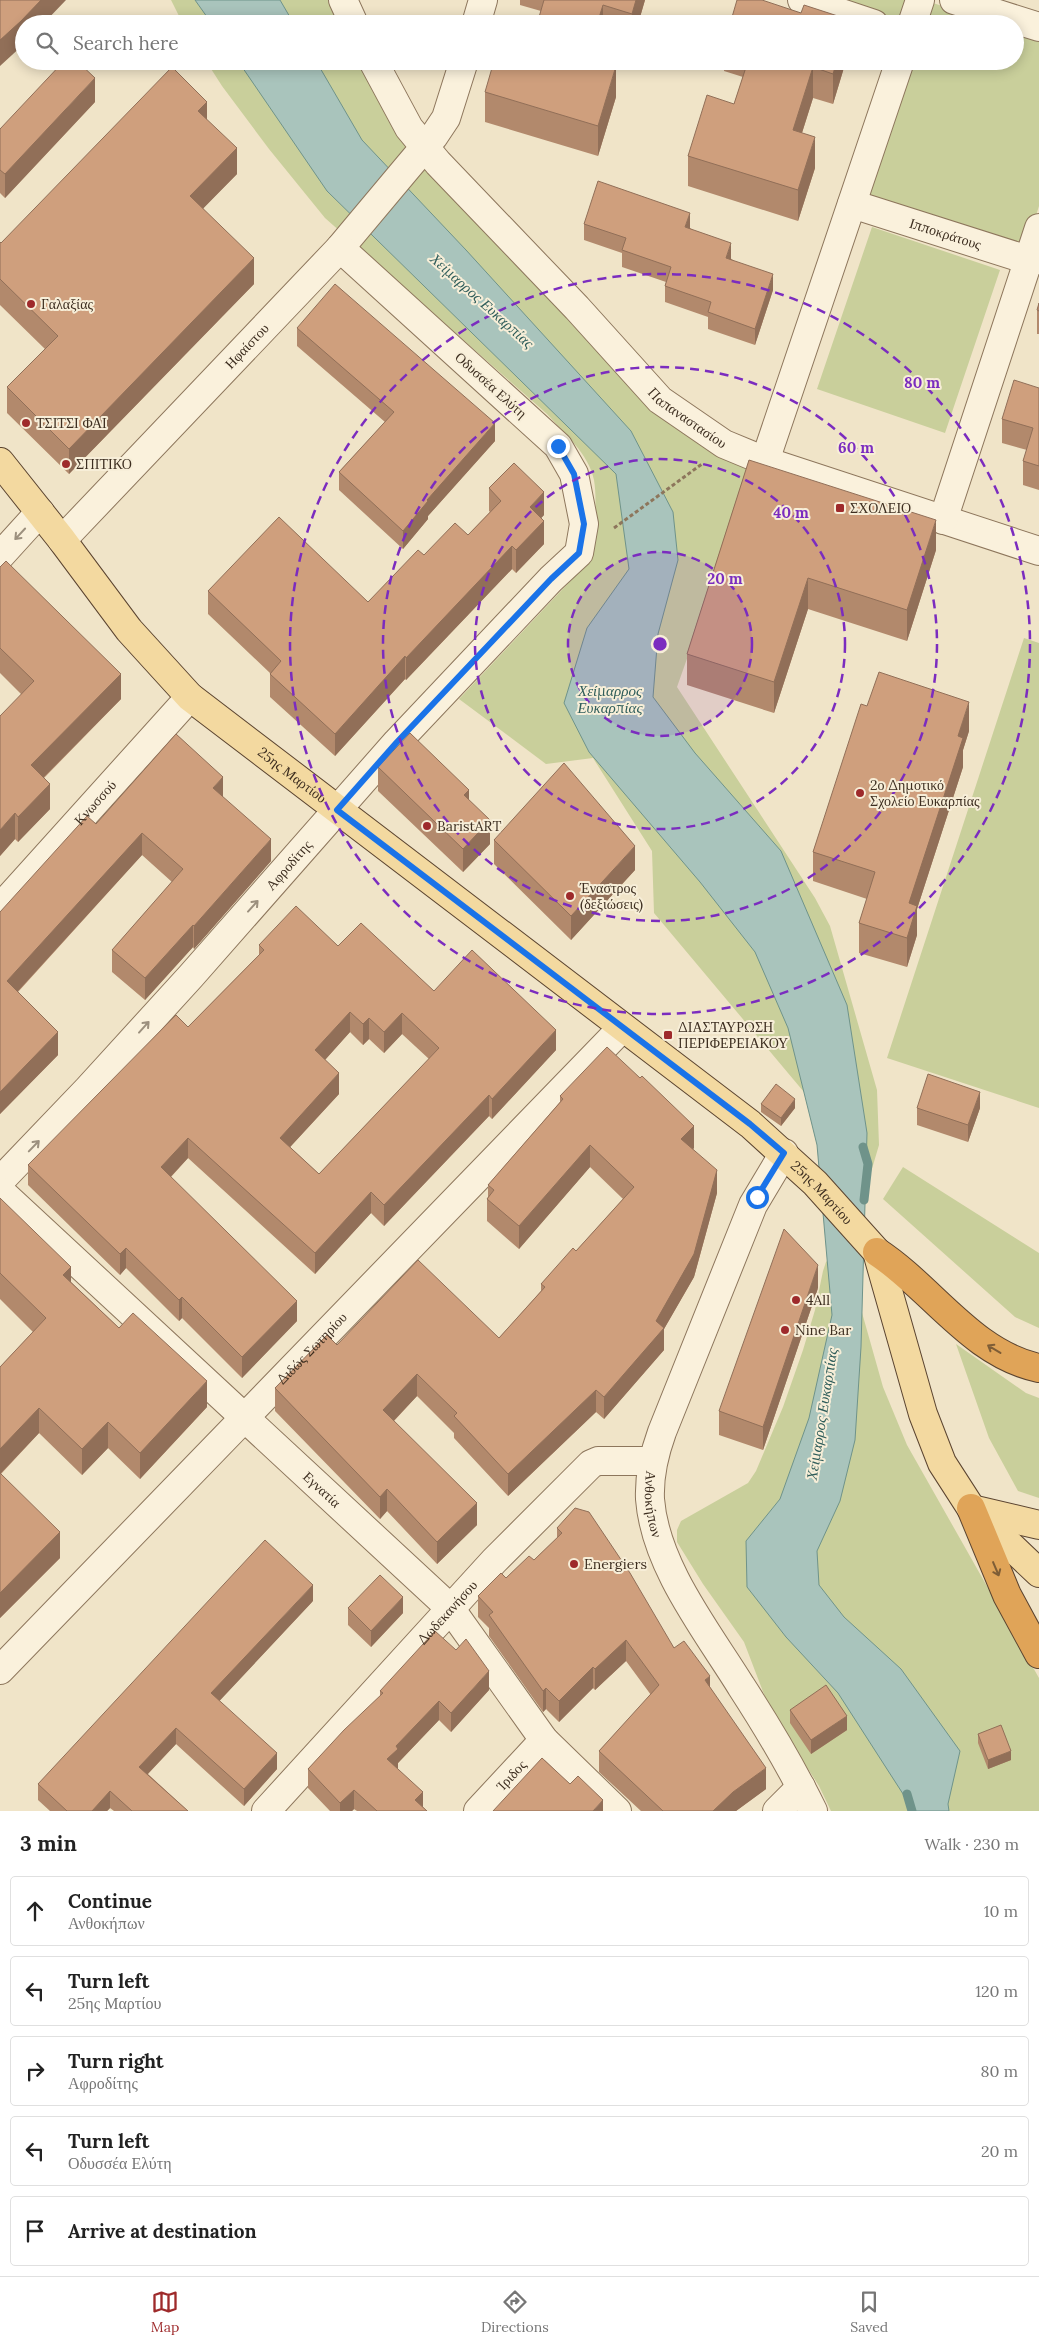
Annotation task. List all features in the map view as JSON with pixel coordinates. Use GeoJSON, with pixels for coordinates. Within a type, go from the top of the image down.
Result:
{"type":"FeatureCollection","features":[{"type":"Feature","properties":{"kind":"highway"},"geometry":{"type":"LineString","coordinates":[[877,1252],[894,1263],[961,1324],[993,1349],[1026,1365],[1039,1368]]}},
{"type":"Feature","properties":{"kind":"highway"},"geometry":{"type":"LineString","coordinates":[[971,1508],[1007,1595],[1039,1654]]}},
{"type":"Feature","properties":{"kind":"main road","name":"25ης Μαρτίου"},"geometry":{"type":"LineString","coordinates":[[0,462],[62,540],[129,630],[190,697],[750,1124],[815,1183],[877,1252],[896,1325],[935,1448],[952,1482],[971,1508],[1039,1573]]}},
{"type":"Feature","properties":{"kind":"main road"},"geometry":{"type":"LineString","coordinates":[[971,1508],[1039,1525]]}},
{"type":"Feature","properties":{"kind":"street"},"geometry":{"type":"LineString","coordinates":[[343,0],[350,15]]}},
{"type":"Feature","properties":{"kind":"street"},"geometry":{"type":"LineString","coordinates":[[479,15],[483,0]]}},
{"type":"Feature","properties":{"kind":"street"},"geometry":{"type":"LineString","coordinates":[[802,0],[847,15]]}},
{"type":"Feature","properties":{"kind":"street"},"geometry":{"type":"LineString","coordinates":[[915,15],[920,0]]}},
{"type":"Feature","properties":{"kind":"street"},"geometry":{"type":"LineString","coordinates":[[954,0],[1001,15]]}},
{"type":"Feature","properties":{"kind":"street"},"geometry":{"type":"LineString","coordinates":[[1024,22],[1039,27]]}},
{"type":"Feature","properties":{"kind":"street","name":"Παπαναστασίου"},"geometry":{"type":"LineString","coordinates":[[378,70],[400,112],[425,148],[577,308],[660,400],[682,417],[724,444],[765,461],[1039,551]]}},
{"type":"Feature","properties":{"kind":"street","name":"Ηφαίστου"},"geometry":{"type":"LineString","coordinates":[[62,540],[344,244],[425,148],[446,118],[461,70]]}},
{"type":"Feature","properties":{"kind":"street"},"geometry":{"type":"LineString","coordinates":[[765,461],[897,70]]}},
{"type":"Feature","properties":{"kind":"street","name":"Ιπποκράτους"},"geometry":{"type":"LineString","coordinates":[[852,204],[1034,260]]}},
{"type":"Feature","properties":{"kind":"street"},"geometry":{"type":"LineString","coordinates":[[943,520],[1034,260],[1039,228]]}},
{"type":"Feature","properties":{"kind":"street","name":"Οδυσσέα Ελύτη"},"geometry":{"type":"LineString","coordinates":[[344,244],[558,446],[574,474],[584,524],[579,553]]}},
{"type":"Feature","properties":{"kind":"street"},"geometry":{"type":"LineString","coordinates":[[0,556],[40,512]]}},
{"type":"Feature","properties":{"kind":"street","name":"Αφροδίτης"},"geometry":{"type":"LineString","coordinates":[[0,1181],[120,1054],[397,742],[551,579],[579,553]]}},
{"type":"Feature","properties":{"kind":"street","name":"Κνωσσού"},"geometry":{"type":"LineString","coordinates":[[0,908],[190,697]]}},
{"type":"Feature","properties":{"kind":"street","name":"Διδώς Σωτηρίου"},"geometry":{"type":"LineString","coordinates":[[0,1670],[622,1028]]}},
{"type":"Feature","properties":{"kind":"street","name":"Ανθοκήπων"},"geometry":{"type":"LineString","coordinates":[[784,1153],[753,1206],[691,1365],[664,1426],[653,1461],[650,1500],[657,1533],[667,1560],[693,1611],[741,1686],[807,1799]]}},
{"type":"Feature","properties":{"kind":"street","name":"Εγνατία"},"geometry":{"type":"LineString","coordinates":[[0,1191],[450,1608],[544,1740],[617,1811]]}},
{"type":"Feature","properties":{"kind":"street","name":"Δωδεκανήσου"},"geometry":{"type":"LineString","coordinates":[[266,1811],[494,1561],[591,1464],[598,1461],[653,1461]]}},
{"type":"Feature","properties":{"kind":"street","name":"Ίριδος"},"geometry":{"type":"LineString","coordinates":[[478,1811],[544,1740]]}},
{"type":"Feature","properties":{"kind":"street"},"geometry":{"type":"LineString","coordinates":[[776,1811],[807,1799]]}},
{"type":"Feature","properties":{"kind":"path"},"geometry":{"type":"LineString","coordinates":[[579,553],[677,483]]}},
{"type":"Feature","properties":{"kind":"green space"},"geometry":{"type":"Polygon","coordinates":[[[171,0],[328,0],[336,15],[178,15],[171,0]]]}},
{"type":"Feature","properties":{"kind":"green space"},"geometry":{"type":"Polygon","coordinates":[[[802,0],[920,0],[915,15],[847,15],[802,0]]]}},
{"type":"Feature","properties":{"kind":"green space"},"geometry":{"type":"Polygon","coordinates":[[[933,3],[970,15],[929,15],[933,3]]]}},
{"type":"Feature","properties":{"kind":"green space"},"geometry":{"type":"Polygon","coordinates":[[[1024,32],[1039,37],[1039,206],[1026,247],[868,196],[910,70],[1024,70],[1024,32]]]}},
{"type":"Feature","properties":{"kind":"green space"},"geometry":{"type":"Polygon","coordinates":[[[212,70],[368,70],[705,447],[753,472],[677,687],[815,898],[830,926],[877,1090],[879,1145],[871,1172],[654,913],[652,851],[593,758],[546,764],[459,699],[592,558],[595,490],[594,480],[587,461],[575,444],[547,414],[325,218],[269,149],[212,70]]]}},
{"type":"Feature","properties":{"kind":"green space"},"geometry":{"type":"Polygon","coordinates":[[[872,227],[1000,270],[945,433],[817,389],[872,227]]]}},
{"type":"Feature","properties":{"kind":"green space"},"geometry":{"type":"Polygon","coordinates":[[[1024,638],[1039,643],[1039,1108],[887,1058],[1024,638]]]}},
{"type":"Feature","properties":{"kind":"green space"},"geometry":{"type":"Polygon","coordinates":[[[903,1167],[1039,1253],[1039,1328],[1015,1317],[883,1199],[903,1167]]]}},
{"type":"Feature","properties":{"kind":"green space"},"geometry":{"type":"Polygon","coordinates":[[[830,1258],[859,1302],[883,1387],[907,1445],[1039,1678],[1039,1811],[831,1811],[819,1786],[770,1710],[744,1642],[703,1584],[677,1542],[677,1530],[681,1521],[748,1483],[756,1471],[783,1407],[803,1350],[815,1310],[823,1271],[826,1262],[830,1258]]]}},
{"type":"Feature","properties":{"kind":"green space"},"geometry":{"type":"Polygon","coordinates":[[[956,1344],[1026,1393],[1039,1398],[1039,1498],[1018,1491],[989,1438],[956,1344]]]}},
{"type":"Feature","properties":{"kind":"water"},"geometry":{"type":"Polygon","coordinates":[[[195,0],[280,0],[289,15],[206,15],[195,0]]]}},
{"type":"Feature","properties":{"kind":"water","name":"Χείμαρρος Ευκαρπίας"},"geometry":{"type":"Polygon","coordinates":[[[244,70],[321,70],[362,140],[466,250],[631,431],[673,512],[678,560],[658,634],[653,697],[695,753],[781,851],[847,1005],[867,1133],[861,1347],[855,1440],[840,1501],[817,1551],[819,1585],[844,1617],[901,1669],[960,1751],[948,1804],[949,1811],[914,1811],[838,1693],[786,1637],[747,1587],[746,1541],[780,1499],[809,1418],[832,1315],[817,1145],[788,1028],[755,952],[700,882],[589,752],[564,703],[587,628],[629,569],[616,474],[327,191],[244,70]]]}},
{"type":"Feature","properties":{"kind":"building"},"geometry":{"type":"Polygon","coordinates":[[[0,0],[41,0],[27,15],[15,15],[15,26],[0,40],[0,0]]]}},
{"type":"Feature","properties":{"kind":"building"},"geometry":{"type":"Polygon","coordinates":[[[544,0],[636,0],[632,14],[603,5],[600,15],[540,15],[544,0]]]}},
{"type":"Feature","properties":{"kind":"building"},"geometry":{"type":"Polygon","coordinates":[[[737,0],[762,0],[801,13],[804,5],[835,15],[733,15],[737,0]]]}},
{"type":"Feature","properties":{"kind":"building"},"geometry":{"type":"Polygon","coordinates":[[[56,70],[87,70],[95,78],[5,174],[0,170],[0,129],[56,70]]]}},
{"type":"Feature","properties":{"kind":"building"},"geometry":{"type":"Polygon","coordinates":[[[169,70],[175,70],[207,102],[198,111],[237,148],[190,196],[254,258],[69,449],[7,387],[58,336],[0,279],[1,243],[169,70]]]}},
{"type":"Feature","properties":{"kind":"building"},"geometry":{"type":"Polygon","coordinates":[[[491,70],[615,70],[598,126],[485,92],[491,70]]]}},
{"type":"Feature","properties":{"kind":"building"},"geometry":{"type":"Polygon","coordinates":[[[745,70],[812,70],[793,130],[815,137],[798,190],[688,156],[707,95],[734,104],[745,70]]]}},
{"type":"Feature","properties":{"kind":"building"},"geometry":{"type":"Polygon","coordinates":[[[822,70],[834,70],[833,74],[822,70]]]}},
{"type":"Feature","properties":{"kind":"building"},"geometry":{"type":"Polygon","coordinates":[[[598,181],[690,213],[685,227],[731,243],[726,258],[773,274],[755,329],[708,312],[711,302],[665,286],[671,267],[622,250],[626,238],[584,224],[598,181]]]}},
{"type":"Feature","properties":{"kind":"building"},"geometry":{"type":"Polygon","coordinates":[[[335,284],[495,423],[427,500],[403,531],[339,472],[394,412],[297,328],[335,284]]]}},
{"type":"Feature","properties":{"kind":"building"},"geometry":{"type":"Polygon","coordinates":[[[1014,380],[1039,388],[1039,466],[1023,461],[1033,428],[1002,419],[1014,380]]]}},
{"type":"Feature","properties":{"kind":"building"},"geometry":{"type":"Polygon","coordinates":[[[749,460],[936,520],[907,610],[808,578],[774,682],[687,654],[749,460]]]}},
{"type":"Feature","properties":{"kind":"building"},"geometry":{"type":"Polygon","coordinates":[[[514,463],[544,492],[530,507],[544,521],[516,550],[512,546],[406,658],[405,656],[335,734],[270,674],[281,661],[208,591],[279,517],[368,602],[418,550],[424,555],[455,523],[468,535],[501,501],[489,488],[514,463]]]}},
{"type":"Feature","properties":{"kind":"building"},"geometry":{"type":"Polygon","coordinates":[[[6,561],[121,674],[31,765],[50,784],[18,817],[15,813],[0,830],[0,716],[34,681],[0,648],[0,567],[6,561]]]}},
{"type":"Feature","properties":{"kind":"building"},"geometry":{"type":"Polygon","coordinates":[[[879,672],[969,702],[958,736],[963,738],[909,903],[917,906],[907,938],[859,923],[875,872],[813,852],[861,704],[867,706],[879,672]]]}},
{"type":"Feature","properties":{"kind":"building"},"geometry":{"type":"Polygon","coordinates":[[[410,733],[469,790],[464,795],[490,820],[463,849],[378,767],[410,733]]]}},
{"type":"Feature","properties":{"kind":"building"},"geometry":{"type":"Polygon","coordinates":[[[176,734],[223,777],[213,788],[271,839],[145,978],[112,950],[183,869],[142,833],[7,981],[58,1032],[0,1092],[0,912],[87,816],[96,824],[176,734]]]}},
{"type":"Feature","properties":{"kind":"building"},"geometry":{"type":"Polygon","coordinates":[[[564,763],[635,846],[571,916],[494,840],[564,763]]]}},
{"type":"Feature","properties":{"kind":"building"},"geometry":{"type":"Polygon","coordinates":[[[296,906],[338,946],[361,923],[434,991],[472,950],[556,1030],[492,1099],[489,1095],[384,1205],[371,1192],[315,1253],[188,1138],[161,1167],[297,1301],[242,1357],[182,1297],[179,1300],[126,1248],[120,1254],[28,1165],[176,1015],[188,1027],[264,950],[259,945],[296,906]],[[350,1012],[315,1050],[339,1073],[280,1138],[319,1174],[439,1048],[402,1013],[384,1032],[369,1018],[363,1024],[350,1012]]]}},
{"type":"Feature","properties":{"kind":"building"},"geometry":{"type":"Polygon","coordinates":[[[607,1047],[640,1078],[642,1076],[694,1126],[681,1139],[717,1170],[694,1254],[656,1321],[664,1328],[604,1397],[596,1390],[508,1474],[454,1416],[457,1413],[417,1374],[383,1410],[477,1503],[437,1542],[387,1489],[380,1497],[275,1388],[327,1335],[337,1345],[418,1260],[499,1338],[545,1287],[541,1284],[573,1248],[576,1251],[634,1187],[590,1145],[519,1226],[487,1199],[494,1190],[488,1185],[563,1099],[560,1096],[607,1047]]]}},
{"type":"Feature","properties":{"kind":"building"},"geometry":{"type":"Polygon","coordinates":[[[928,1074],[980,1092],[968,1125],[917,1108],[928,1074]]]}},
{"type":"Feature","properties":{"kind":"building"},"geometry":{"type":"Polygon","coordinates":[[[776,1084],[795,1099],[781,1118],[761,1104],[776,1084]]]}},
{"type":"Feature","properties":{"kind":"building"},"geometry":{"type":"Polygon","coordinates":[[[0,1198],[71,1267],[63,1275],[119,1328],[133,1313],[207,1381],[140,1453],[108,1422],[82,1449],[39,1408],[0,1449],[0,1367],[46,1318],[0,1273],[0,1198]]]}},
{"type":"Feature","properties":{"kind":"building"},"geometry":{"type":"Polygon","coordinates":[[[784,1229],[818,1265],[763,1427],[719,1411],[784,1229]]]}},
{"type":"Feature","properties":{"kind":"building"},"geometry":{"type":"Polygon","coordinates":[[[0,1473],[60,1532],[0,1593],[0,1473]]]}},
{"type":"Feature","properties":{"kind":"building"},"geometry":{"type":"Polygon","coordinates":[[[575,1508],[589,1512],[630,1573],[674,1648],[684,1641],[710,1676],[705,1680],[766,1768],[733,1792],[713,1811],[663,1811],[599,1751],[659,1685],[626,1640],[595,1669],[593,1667],[559,1701],[546,1688],[543,1691],[489,1615],[493,1612],[478,1596],[501,1573],[506,1578],[529,1556],[534,1560],[562,1533],[557,1528],[575,1508]]]}},
{"type":"Feature","properties":{"kind":"building"},"geometry":{"type":"Polygon","coordinates":[[[265,1540],[313,1585],[211,1693],[277,1753],[244,1789],[176,1728],[139,1767],[188,1811],[132,1811],[110,1791],[92,1811],[67,1811],[38,1784],[265,1540]]]}},
{"type":"Feature","properties":{"kind":"building"},"geometry":{"type":"Polygon","coordinates":[[[380,1575],[403,1597],[371,1631],[348,1608],[380,1575]]]}},
{"type":"Feature","properties":{"kind":"building"},"geometry":{"type":"Polygon","coordinates":[[[435,1631],[456,1650],[466,1639],[489,1671],[451,1713],[439,1701],[396,1746],[398,1749],[387,1759],[423,1792],[415,1800],[427,1811],[377,1811],[354,1790],[340,1803],[308,1769],[344,1730],[383,1693],[380,1691],[435,1631]]]}},
{"type":"Feature","properties":{"kind":"building"},"geometry":{"type":"Polygon","coordinates":[[[826,1685],[847,1716],[811,1740],[790,1710],[826,1685]]]}},
{"type":"Feature","properties":{"kind":"building"},"geometry":{"type":"Polygon","coordinates":[[[1001,1725],[1011,1751],[988,1760],[978,1734],[1001,1725]]]}},
{"type":"Feature","properties":{"kind":"building"},"geometry":{"type":"Polygon","coordinates":[[[542,1758],[570,1784],[578,1776],[603,1800],[593,1811],[493,1811],[542,1758]]]}},
{"type":"Feature","properties":{"kind":"waterway","name":"Χείμαρρος Ευκαρπίας"},"geometry":{"type":"LineString","coordinates":[[863,1147],[868,1164],[864,1200]]}},
{"type":"Feature","properties":{"kind":"waterway","name":"Χείμαρρος Ευκαρπίας"},"geometry":{"type":"LineString","coordinates":[[907,1794],[912,1811]]}},
{"type":"Feature","properties":{"kind":"place","name":"Γαλαξίας"},"geometry":{"type":"Point","coordinates":[31,304]}},
{"type":"Feature","properties":{"kind":"place","name":"ΤΣΙΤΣΙ ΦΑΙ"},"geometry":{"type":"Point","coordinates":[26,423]}},
{"type":"Feature","properties":{"kind":"place","name":"ΣΠΙΤΙΚΟ"},"geometry":{"type":"Point","coordinates":[66,464]}},
{"type":"Feature","properties":{"kind":"place","name":"ΣΧΟΛΕΙΟ"},"geometry":{"type":"Point","coordinates":[840,508]}},
{"type":"Feature","properties":{"kind":"place","name":"2ο Δημοτικό Σχολείο Ευκαρπίας"},"geometry":{"type":"Point","coordinates":[860,793]}},
{"type":"Feature","properties":{"kind":"place","name":"BaristART"},"geometry":{"type":"Point","coordinates":[427,826]}},
{"type":"Feature","properties":{"kind":"place","name":"Έναστρος (δεξιώσεις)"},"geometry":{"type":"Point","coordinates":[570,896]}},
{"type":"Feature","properties":{"kind":"place","name":"ΔΙΑΣΤΑΥΡΩΣΗ ΠΕΡΙΦΕΡΕΙΑΚΟΥ"},"geometry":{"type":"Point","coordinates":[668,1035]}},
{"type":"Feature","properties":{"kind":"place","name":"4All"},"geometry":{"type":"Point","coordinates":[796,1300]}},
{"type":"Feature","properties":{"kind":"place","name":"Nine Bar"},"geometry":{"type":"Point","coordinates":[785,1330]}},
{"type":"Feature","properties":{"kind":"place","name":"Energiers"},"geometry":{"type":"Point","coordinates":[574,1564]}},
{"type":"Feature","properties":{"kind":"route"},"geometry":{"type":"LineString","coordinates":[[558,446],[574,474],[584,524],[579,553],[551,579],[397,742],[337,810],[535,959],[622,1028],[750,1124],[784,1153],[757,1197]]}}]}
